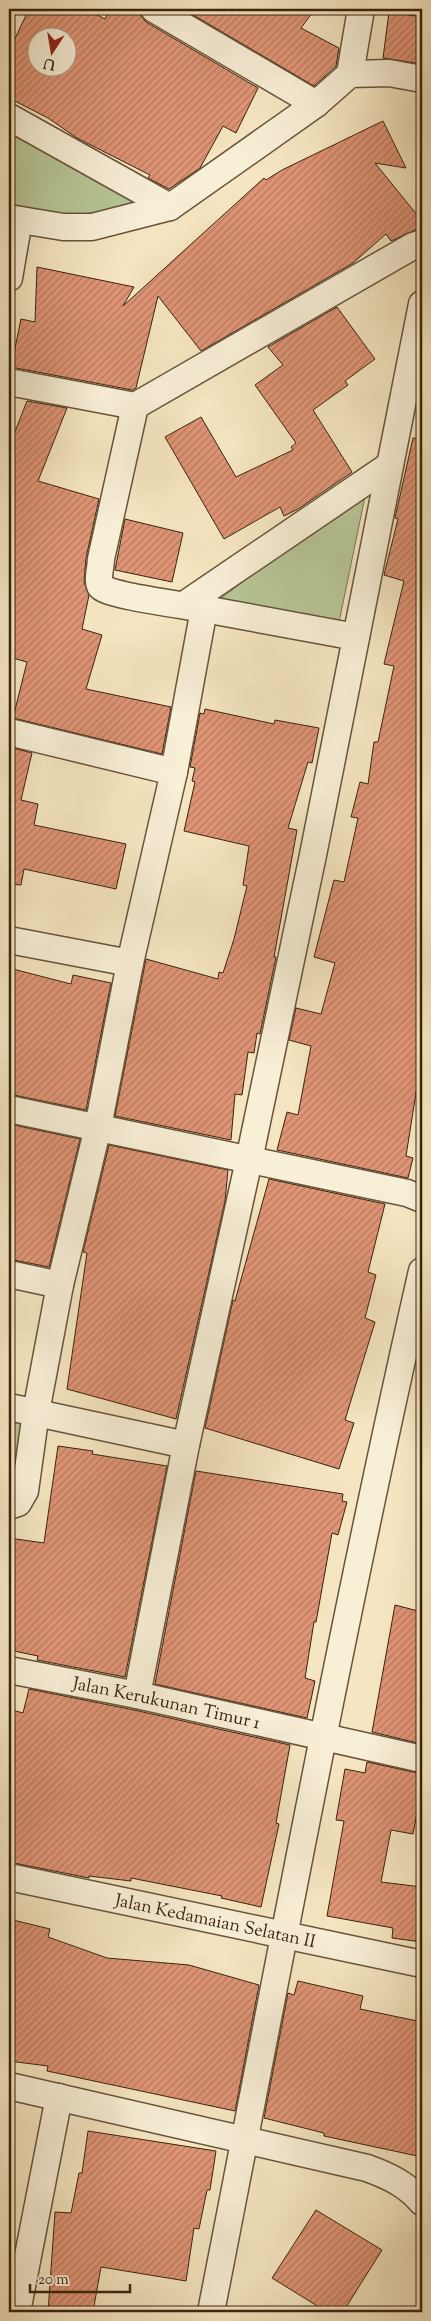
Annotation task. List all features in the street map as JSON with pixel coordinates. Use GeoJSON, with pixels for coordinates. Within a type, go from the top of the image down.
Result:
{"type":"FeatureCollection","features":[{"type":"Feature","properties":{"kind":"street"},"geometry":{"type":"LineString","coordinates":[[154,9],[316,104]]}},
{"type":"Feature","properties":{"kind":"street"},"geometry":{"type":"LineString","coordinates":[[9,278],[14,219],[63,227],[92,227],[170,207],[316,104],[350,74],[361,9]]}},
{"type":"Feature","properties":{"kind":"street"},"geometry":{"type":"LineString","coordinates":[[350,74],[389,73],[422,79]]}},
{"type":"Feature","properties":{"kind":"street"},"geometry":{"type":"LineString","coordinates":[[9,117],[170,207]]}},
{"type":"Feature","properties":{"kind":"street"},"geometry":{"type":"LineString","coordinates":[[9,382],[135,406],[413,246],[422,243]]}},
{"type":"Feature","properties":{"kind":"street"},"geometry":{"type":"LineString","coordinates":[[137,1695],[186,1445],[249,1160],[422,304]]}},
{"type":"Feature","properties":{"kind":"street"},"geometry":{"type":"LineString","coordinates":[[135,406],[101,559],[99,584],[101,588],[116,594],[356,637]]}},
{"type":"Feature","properties":{"kind":"street"},"geometry":{"type":"LineString","coordinates":[[9,1506],[18,1503],[25,1491],[36,1412],[60,1285],[98,1127],[130,963],[174,772],[194,607],[390,465]]}},
{"type":"Feature","properties":{"kind":"street"},"geometry":{"type":"LineString","coordinates":[[9,732],[174,772]]}},
{"type":"Feature","properties":{"kind":"street"},"geometry":{"type":"LineString","coordinates":[[9,940],[130,963]]}},
{"type":"Feature","properties":{"kind":"street"},"geometry":{"type":"LineString","coordinates":[[9,1109],[407,1193],[422,1199]]}},
{"type":"Feature","properties":{"kind":"street"},"geometry":{"type":"LineString","coordinates":[[211,2312],[283,1934],[380,1458],[422,1271]]}},
{"type":"Feature","properties":{"kind":"street"},"geometry":{"type":"LineString","coordinates":[[9,1274],[60,1285]]}},
{"type":"Feature","properties":{"kind":"street"},"geometry":{"type":"LineString","coordinates":[[9,1407],[186,1445]]}},
{"type":"Feature","properties":{"kind":"street","name":"Jalan Kerukunan Timur 1"},"geometry":{"type":"LineString","coordinates":[[9,1670],[137,1695],[422,1759]]}},
{"type":"Feature","properties":{"kind":"street","name":"Jalan Kedamaian Selatan II"},"geometry":{"type":"LineString","coordinates":[[9,1877],[422,1964]]}},
{"type":"Feature","properties":{"kind":"street"},"geometry":{"type":"LineString","coordinates":[[9,2086],[367,2168],[390,2176],[411,2189],[422,2202]]}},
{"type":"Feature","properties":{"kind":"street"},"geometry":{"type":"LineString","coordinates":[[17,2312],[59,2097]]}},
{"type":"Feature","properties":{"kind":"green space"},"geometry":{"type":"Polygon","coordinates":[[[9,123],[147,202],[76,216],[9,205],[9,123]]]}},
{"type":"Feature","properties":{"kind":"green space"},"geometry":{"type":"Polygon","coordinates":[[[367,487],[338,627],[215,603],[367,487]]]}},
{"type":"Feature","properties":{"kind":"green space"},"geometry":{"type":"Polygon","coordinates":[[[9,1414],[28,1417],[16,1496],[9,1495],[9,1414]]]}},
{"type":"Feature","properties":{"kind":"building"},"geometry":{"type":"Polygon","coordinates":[[[29,9],[86,9],[105,19],[110,9],[139,9],[141,16],[146,22],[258,88],[236,133],[223,126],[200,168],[169,189],[148,178],[150,175],[77,138],[48,118],[9,98],[9,51],[29,9]]]}},
{"type":"Feature","properties":{"kind":"building"},"geometry":{"type":"Polygon","coordinates":[[[183,9],[315,9],[301,28],[339,48],[336,66],[314,86],[183,9]]]}},
{"type":"Feature","properties":{"kind":"building"},"geometry":{"type":"Polygon","coordinates":[[[389,12],[422,17],[422,64],[383,58],[389,12]]]}},
{"type":"Feature","properties":{"kind":"building"},"geometry":{"type":"Polygon","coordinates":[[[383,121],[406,168],[375,163],[422,221],[422,225],[417,229],[391,241],[386,234],[353,263],[201,351],[158,296],[136,388],[132,390],[11,367],[21,319],[35,322],[37,267],[134,287],[123,306],[264,178],[266,180],[282,170],[383,121]]]}},
{"type":"Feature","properties":{"kind":"building"},"geometry":{"type":"Polygon","coordinates":[[[337,307],[375,359],[345,381],[348,385],[313,410],[352,472],[298,509],[284,516],[280,507],[224,539],[165,437],[201,417],[236,477],[293,450],[291,447],[296,443],[255,385],[283,365],[268,347],[337,307]]]}},
{"type":"Feature","properties":{"kind":"building"},"geometry":{"type":"Polygon","coordinates":[[[27,401],[67,408],[38,481],[99,499],[86,558],[84,582],[89,595],[82,629],[102,635],[86,689],[171,707],[162,754],[13,718],[27,662],[9,657],[9,447],[27,401]]]}},
{"type":"Feature","properties":{"kind":"building"},"geometry":{"type":"Polygon","coordinates":[[[413,438],[422,439],[422,1055],[406,1156],[413,1158],[408,1178],[277,1150],[287,1112],[298,1115],[311,1046],[289,1040],[296,1008],[321,1014],[335,963],[314,957],[334,880],[344,882],[358,818],[351,817],[360,782],[368,784],[374,742],[378,742],[394,666],[384,664],[404,581],[384,575],[398,519],[395,518],[413,438]]]}},
{"type":"Feature","properties":{"kind":"building"},"geometry":{"type":"Polygon","coordinates":[[[125,519],[183,533],[172,582],[115,570],[125,519]]]}},
{"type":"Feature","properties":{"kind":"building"},"geometry":{"type":"Polygon","coordinates":[[[205,709],[274,724],[275,720],[319,728],[312,763],[308,762],[288,828],[297,830],[274,957],[276,957],[260,1034],[257,1033],[254,1053],[248,1052],[242,1095],[235,1094],[231,1140],[115,1116],[146,959],[218,979],[219,972],[223,973],[234,939],[247,886],[243,885],[249,846],[184,831],[195,782],[192,781],[195,768],[190,767],[200,713],[204,714],[205,709]]]}},
{"type":"Feature","properties":{"kind":"building"},"geometry":{"type":"Polygon","coordinates":[[[9,747],[32,753],[21,800],[38,804],[34,825],[126,844],[116,889],[24,869],[21,885],[9,884],[9,747]]]}},
{"type":"Feature","properties":{"kind":"building"},"geometry":{"type":"Polygon","coordinates":[[[9,968],[71,984],[73,975],[111,983],[86,1110],[9,1094],[9,968]]]}},
{"type":"Feature","properties":{"kind":"building"},"geometry":{"type":"Polygon","coordinates":[[[9,1124],[80,1139],[49,1267],[9,1259],[9,1124]]]}},
{"type":"Feature","properties":{"kind":"building"},"geometry":{"type":"Polygon","coordinates":[[[109,1145],[228,1170],[225,1201],[176,1419],[67,1389],[87,1253],[83,1252],[109,1145]]]}},
{"type":"Feature","properties":{"kind":"building"},"geometry":{"type":"Polygon","coordinates":[[[269,1179],[385,1204],[368,1272],[376,1275],[365,1318],[375,1322],[345,1420],[354,1423],[339,1469],[205,1428],[233,1300],[235,1301],[269,1179]]]}},
{"type":"Feature","properties":{"kind":"building"},"geometry":{"type":"Polygon","coordinates":[[[58,1446],[93,1451],[92,1454],[167,1466],[125,1677],[37,1660],[38,1656],[9,1650],[9,1538],[44,1543],[58,1446]]]}},
{"type":"Feature","properties":{"kind":"building"},"geometry":{"type":"Polygon","coordinates":[[[196,1471],[343,1494],[342,1501],[347,1502],[338,1535],[332,1533],[316,1622],[314,1622],[305,1678],[315,1681],[307,1718],[155,1684],[196,1471]]]}},
{"type":"Feature","properties":{"kind":"building"},"geometry":{"type":"Polygon","coordinates":[[[395,1605],[422,1612],[422,1744],[372,1732],[395,1605]]]}},
{"type":"Feature","properties":{"kind":"building"},"geometry":{"type":"Polygon","coordinates":[[[29,1689],[290,1745],[276,1823],[279,1824],[261,1907],[221,1898],[222,1896],[131,1878],[131,1881],[89,1876],[89,1878],[9,1862],[9,1709],[23,1713],[29,1689]]]}},
{"type":"Feature","properties":{"kind":"building"},"geometry":{"type":"Polygon","coordinates":[[[367,1762],[422,1774],[422,1786],[413,1834],[391,1830],[381,1882],[422,1887],[422,1942],[392,1938],[393,1928],[327,1916],[344,1821],[336,1820],[345,1769],[365,1773],[367,1762]]]}},
{"type":"Feature","properties":{"kind":"building"},"geometry":{"type":"Polygon","coordinates":[[[9,1919],[50,1929],[48,1937],[107,1958],[189,1965],[259,1985],[235,2111],[47,2071],[48,2066],[9,2061],[9,1919]]]}},
{"type":"Feature","properties":{"kind":"building"},"geometry":{"type":"Polygon","coordinates":[[[298,1981],[363,1996],[360,2009],[422,2022],[422,2157],[324,2136],[324,2133],[264,2118],[288,1993],[294,1995],[298,1981]]]}},
{"type":"Feature","properties":{"kind":"building"},"geometry":{"type":"Polygon","coordinates":[[[88,2131],[216,2151],[210,2190],[207,2190],[199,2229],[194,2228],[186,2281],[101,2267],[93,2312],[48,2312],[55,2212],[71,2213],[79,2173],[82,2173],[88,2131]]]}},
{"type":"Feature","properties":{"kind":"building"},"geometry":{"type":"Polygon","coordinates":[[[316,2210],[382,2250],[343,2312],[327,2312],[272,2278],[316,2210]]]}}]}
